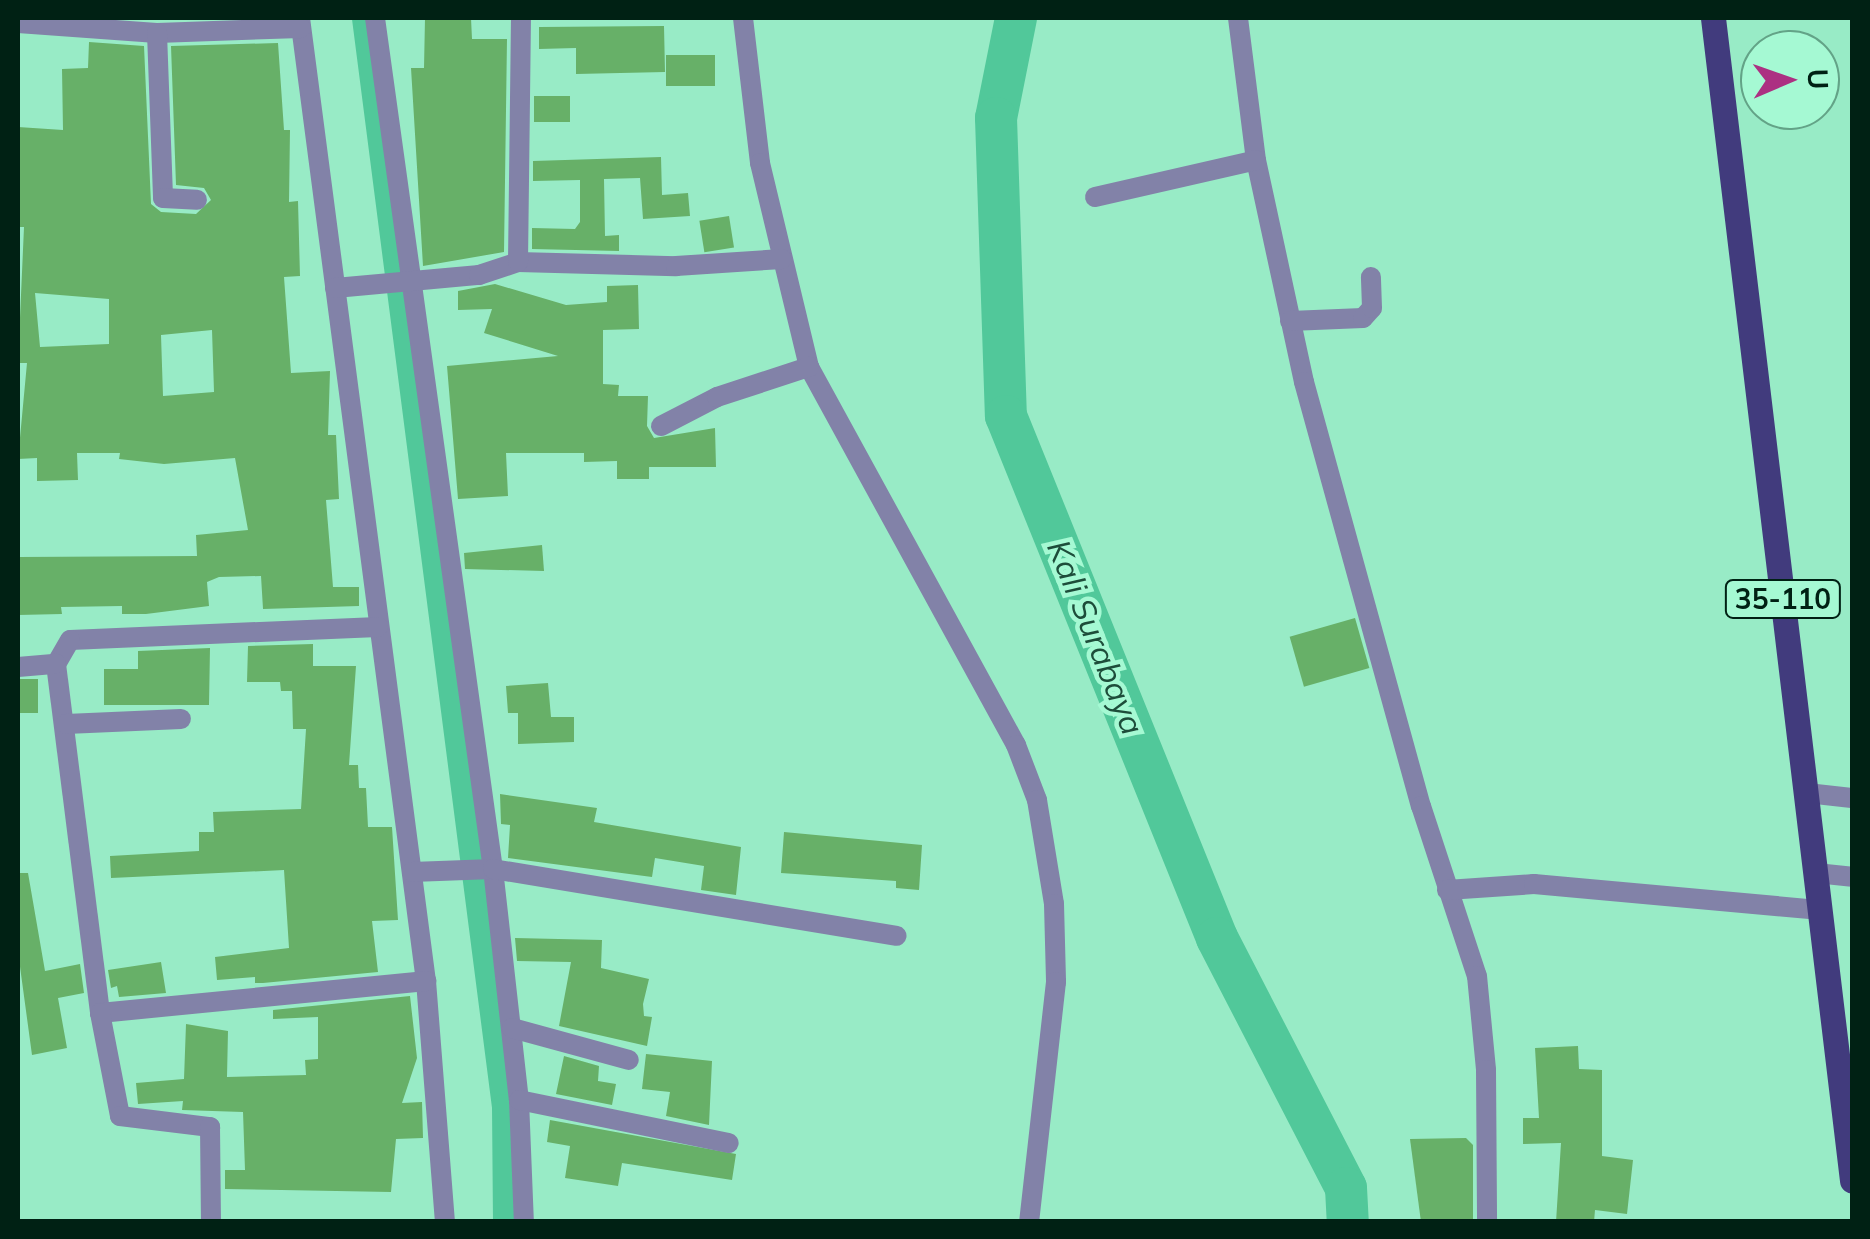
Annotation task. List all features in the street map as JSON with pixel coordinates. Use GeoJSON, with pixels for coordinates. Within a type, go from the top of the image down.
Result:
{"type":"FeatureCollection","features":[{"type":"Feature","properties":{"kind":"main road","name":"35-110"},"geometry":{"type":"LineString","coordinates":[[1713,18],[1816,873],[1845,1050],[1852,1178]]}},
{"type":"Feature","properties":{"kind":"street"},"geometry":{"type":"LineString","coordinates":[[376,18],[408,282],[512,1028],[524,1222]]}},
{"type":"Feature","properties":{"kind":"street"},"geometry":{"type":"LineString","coordinates":[[518,262],[521,18]]}},
{"type":"Feature","properties":{"kind":"street"},"geometry":{"type":"LineString","coordinates":[[743,18],[760,163],[809,367],[1016,745],[1037,800],[1054,904],[1056,982],[1029,1222]]}},
{"type":"Feature","properties":{"kind":"street"},"geometry":{"type":"LineString","coordinates":[[1238,18],[1256,160],[1290,321],[1447,890],[1477,976],[1486,1070],[1487,1222]]}},
{"type":"Feature","properties":{"kind":"street"},"geometry":{"type":"LineString","coordinates":[[18,23],[158,34],[300,23],[344,287],[378,626],[420,872],[445,1222]]}},
{"type":"Feature","properties":{"kind":"street"},"geometry":{"type":"LineString","coordinates":[[158,34],[163,198],[198,200]]}},
{"type":"Feature","properties":{"kind":"street"},"geometry":{"type":"LineString","coordinates":[[1095,197],[1256,160]]}},
{"type":"Feature","properties":{"kind":"street"},"geometry":{"type":"LineString","coordinates":[[344,287],[479,275],[518,262],[676,266],[782,259]]}},
{"type":"Feature","properties":{"kind":"street"},"geometry":{"type":"LineString","coordinates":[[1290,321],[1362,318],[1372,308],[1371,276]]}},
{"type":"Feature","properties":{"kind":"street"},"geometry":{"type":"LineString","coordinates":[[661,426],[716,397],[809,367]]}},
{"type":"Feature","properties":{"kind":"street"},"geometry":{"type":"LineString","coordinates":[[210,1222],[210,1127],[120,1116],[100,1013],[56,664],[76,638],[378,626]]}},
{"type":"Feature","properties":{"kind":"street"},"geometry":{"type":"LineString","coordinates":[[18,667],[56,664]]}},
{"type":"Feature","properties":{"kind":"street"},"geometry":{"type":"LineString","coordinates":[[66,724],[181,719]]}},
{"type":"Feature","properties":{"kind":"street"},"geometry":{"type":"LineString","coordinates":[[1807,793],[1852,798]]}},
{"type":"Feature","properties":{"kind":"street"},"geometry":{"type":"LineString","coordinates":[[420,872],[487,868],[896,936]]}},
{"type":"Feature","properties":{"kind":"street"},"geometry":{"type":"LineString","coordinates":[[1816,873],[1852,878]]}},
{"type":"Feature","properties":{"kind":"street"},"geometry":{"type":"LineString","coordinates":[[1447,890],[1534,884],[1821,910]]}},
{"type":"Feature","properties":{"kind":"street"},"geometry":{"type":"LineString","coordinates":[[100,1013],[426,981]]}},
{"type":"Feature","properties":{"kind":"street"},"geometry":{"type":"LineString","coordinates":[[512,1028],[629,1060]]}},
{"type":"Feature","properties":{"kind":"street"},"geometry":{"type":"LineString","coordinates":[[519,1100],[729,1143]]}},
{"type":"Feature","properties":{"kind":"building"},"geometry":{"type":"Polygon","coordinates":[[[425,18],[471,18],[472,39],[507,39],[504,252],[423,266],[411,68],[424,68],[425,18]]]}},
{"type":"Feature","properties":{"kind":"building"},"geometry":{"type":"Polygon","coordinates":[[[664,26],[665,72],[576,74],[576,48],[539,49],[539,27],[664,26]]]}},
{"type":"Feature","properties":{"kind":"building"},"geometry":{"type":"Polygon","coordinates":[[[89,42],[144,46],[151,204],[161,212],[196,214],[211,200],[204,188],[176,185],[171,46],[278,43],[284,130],[290,130],[289,202],[298,201],[300,276],[284,277],[291,373],[330,371],[328,435],[336,435],[339,499],[326,500],[333,587],[359,587],[359,606],[263,609],[261,576],[219,577],[207,582],[209,606],[146,614],[122,614],[122,606],[61,607],[62,614],[18,615],[18,557],[197,556],[196,535],[248,530],[235,458],[164,464],[119,459],[120,453],[77,453],[78,480],[37,481],[37,458],[18,459],[27,363],[18,363],[24,227],[18,227],[18,127],[63,130],[62,69],[88,68],[89,42]],[[35,293],[40,347],[109,344],[109,299],[35,293]],[[212,330],[161,335],[163,396],[214,392],[212,330]]]}},
{"type":"Feature","properties":{"kind":"building"},"geometry":{"type":"Polygon","coordinates":[[[666,55],[715,55],[715,86],[666,86],[666,55]]]}},
{"type":"Feature","properties":{"kind":"building"},"geometry":{"type":"Polygon","coordinates":[[[534,96],[570,96],[570,122],[534,122],[534,96]]]}},
{"type":"Feature","properties":{"kind":"building"},"geometry":{"type":"Polygon","coordinates":[[[661,157],[662,195],[688,193],[690,216],[643,219],[640,178],[604,179],[605,236],[619,235],[619,251],[532,249],[532,228],[575,229],[580,222],[580,180],[533,181],[533,161],[661,157]]]}},
{"type":"Feature","properties":{"kind":"building"},"geometry":{"type":"Polygon","coordinates":[[[729,216],[734,248],[704,252],[699,221],[729,216]]]}},
{"type":"Feature","properties":{"kind":"building"},"geometry":{"type":"Polygon","coordinates":[[[495,284],[566,305],[607,302],[607,286],[638,285],[639,329],[603,330],[603,384],[619,385],[618,396],[648,396],[647,426],[654,438],[715,428],[716,467],[649,467],[649,479],[617,479],[617,461],[584,462],[584,453],[506,453],[508,496],[458,499],[447,366],[558,356],[484,333],[492,309],[458,310],[458,291],[495,284]]]}},
{"type":"Feature","properties":{"kind":"building"},"geometry":{"type":"Polygon","coordinates":[[[542,545],[544,571],[465,569],[464,553],[542,545]]]}},
{"type":"Feature","properties":{"kind":"building"},"geometry":{"type":"Polygon","coordinates":[[[1355,618],[1369,668],[1304,687],[1290,637],[1355,618]]]}},
{"type":"Feature","properties":{"kind":"building"},"geometry":{"type":"Polygon","coordinates":[[[313,644],[313,666],[356,666],[349,765],[358,765],[359,788],[366,788],[368,827],[392,827],[398,920],[372,921],[378,972],[263,983],[255,983],[255,977],[217,980],[215,957],[289,948],[284,870],[111,878],[110,856],[199,851],[199,832],[214,832],[213,812],[301,809],[306,729],[293,729],[292,691],[281,691],[280,682],[247,682],[248,646],[313,644]]]}},
{"type":"Feature","properties":{"kind":"building"},"geometry":{"type":"Polygon","coordinates":[[[210,648],[209,705],[104,705],[104,669],[138,669],[138,651],[210,648]]]}},
{"type":"Feature","properties":{"kind":"building"},"geometry":{"type":"Polygon","coordinates":[[[18,679],[38,679],[38,713],[18,713],[18,679]]]}},
{"type":"Feature","properties":{"kind":"building"},"geometry":{"type":"Polygon","coordinates":[[[548,683],[551,717],[574,717],[574,742],[518,744],[518,713],[508,713],[506,686],[548,683]]]}},
{"type":"Feature","properties":{"kind":"building"},"geometry":{"type":"Polygon","coordinates":[[[500,794],[597,808],[594,822],[741,847],[736,895],[701,890],[704,866],[655,858],[652,877],[508,858],[510,825],[501,824],[500,794]]]}},
{"type":"Feature","properties":{"kind":"building"},"geometry":{"type":"Polygon","coordinates":[[[784,832],[922,845],[919,890],[896,888],[896,881],[781,873],[784,832]]]}},
{"type":"Feature","properties":{"kind":"building"},"geometry":{"type":"Polygon","coordinates":[[[18,873],[28,873],[45,971],[80,964],[84,993],[58,998],[67,1048],[32,1055],[18,952],[18,873]]]}},
{"type":"Feature","properties":{"kind":"building"},"geometry":{"type":"Polygon","coordinates":[[[515,938],[602,940],[601,968],[649,979],[643,1004],[644,1016],[652,1017],[647,1046],[559,1026],[571,962],[517,961],[515,938]]]}},
{"type":"Feature","properties":{"kind":"building"},"geometry":{"type":"Polygon","coordinates":[[[161,962],[166,993],[119,997],[117,986],[111,988],[108,970],[161,962]]]}},
{"type":"Feature","properties":{"kind":"building"},"geometry":{"type":"Polygon","coordinates":[[[410,996],[417,1058],[402,1103],[422,1102],[423,1138],[396,1139],[391,1192],[225,1189],[225,1170],[245,1170],[243,1112],[182,1110],[183,1101],[138,1104],[136,1083],[184,1079],[186,1024],[228,1031],[227,1077],[306,1075],[305,1060],[318,1059],[318,1017],[273,1019],[273,1010],[410,996]]]}},
{"type":"Feature","properties":{"kind":"building"},"geometry":{"type":"Polygon","coordinates":[[[1578,1046],[1579,1069],[1602,1070],[1602,1156],[1633,1160],[1627,1214],[1595,1210],[1594,1222],[1556,1222],[1561,1143],[1523,1144],[1523,1118],[1539,1118],[1535,1048],[1578,1046]]]}},
{"type":"Feature","properties":{"kind":"building"},"geometry":{"type":"Polygon","coordinates":[[[646,1054],[712,1061],[709,1125],[666,1116],[670,1092],[642,1089],[646,1054]]]}},
{"type":"Feature","properties":{"kind":"building"},"geometry":{"type":"Polygon","coordinates":[[[564,1056],[599,1066],[598,1081],[616,1084],[612,1105],[556,1094],[564,1056]]]}},
{"type":"Feature","properties":{"kind":"building"},"geometry":{"type":"Polygon","coordinates":[[[550,1120],[736,1154],[732,1180],[622,1163],[618,1186],[565,1178],[570,1146],[547,1142],[550,1120]]]}},
{"type":"Feature","properties":{"kind":"building"},"geometry":{"type":"Polygon","coordinates":[[[1466,1138],[1473,1145],[1473,1222],[1421,1222],[1410,1139],[1466,1138]]]}},
{"type":"Feature","properties":{"kind":"waterway"},"geometry":{"type":"LineString","coordinates":[[364,18],[504,1106],[505,1222]]}},
{"type":"Feature","properties":{"kind":"waterway","name":"Kali Surabaya"},"geometry":{"type":"LineString","coordinates":[[1016,18],[996,118],[1006,416],[1217,938],[1346,1188],[1348,1222]]}}]}
